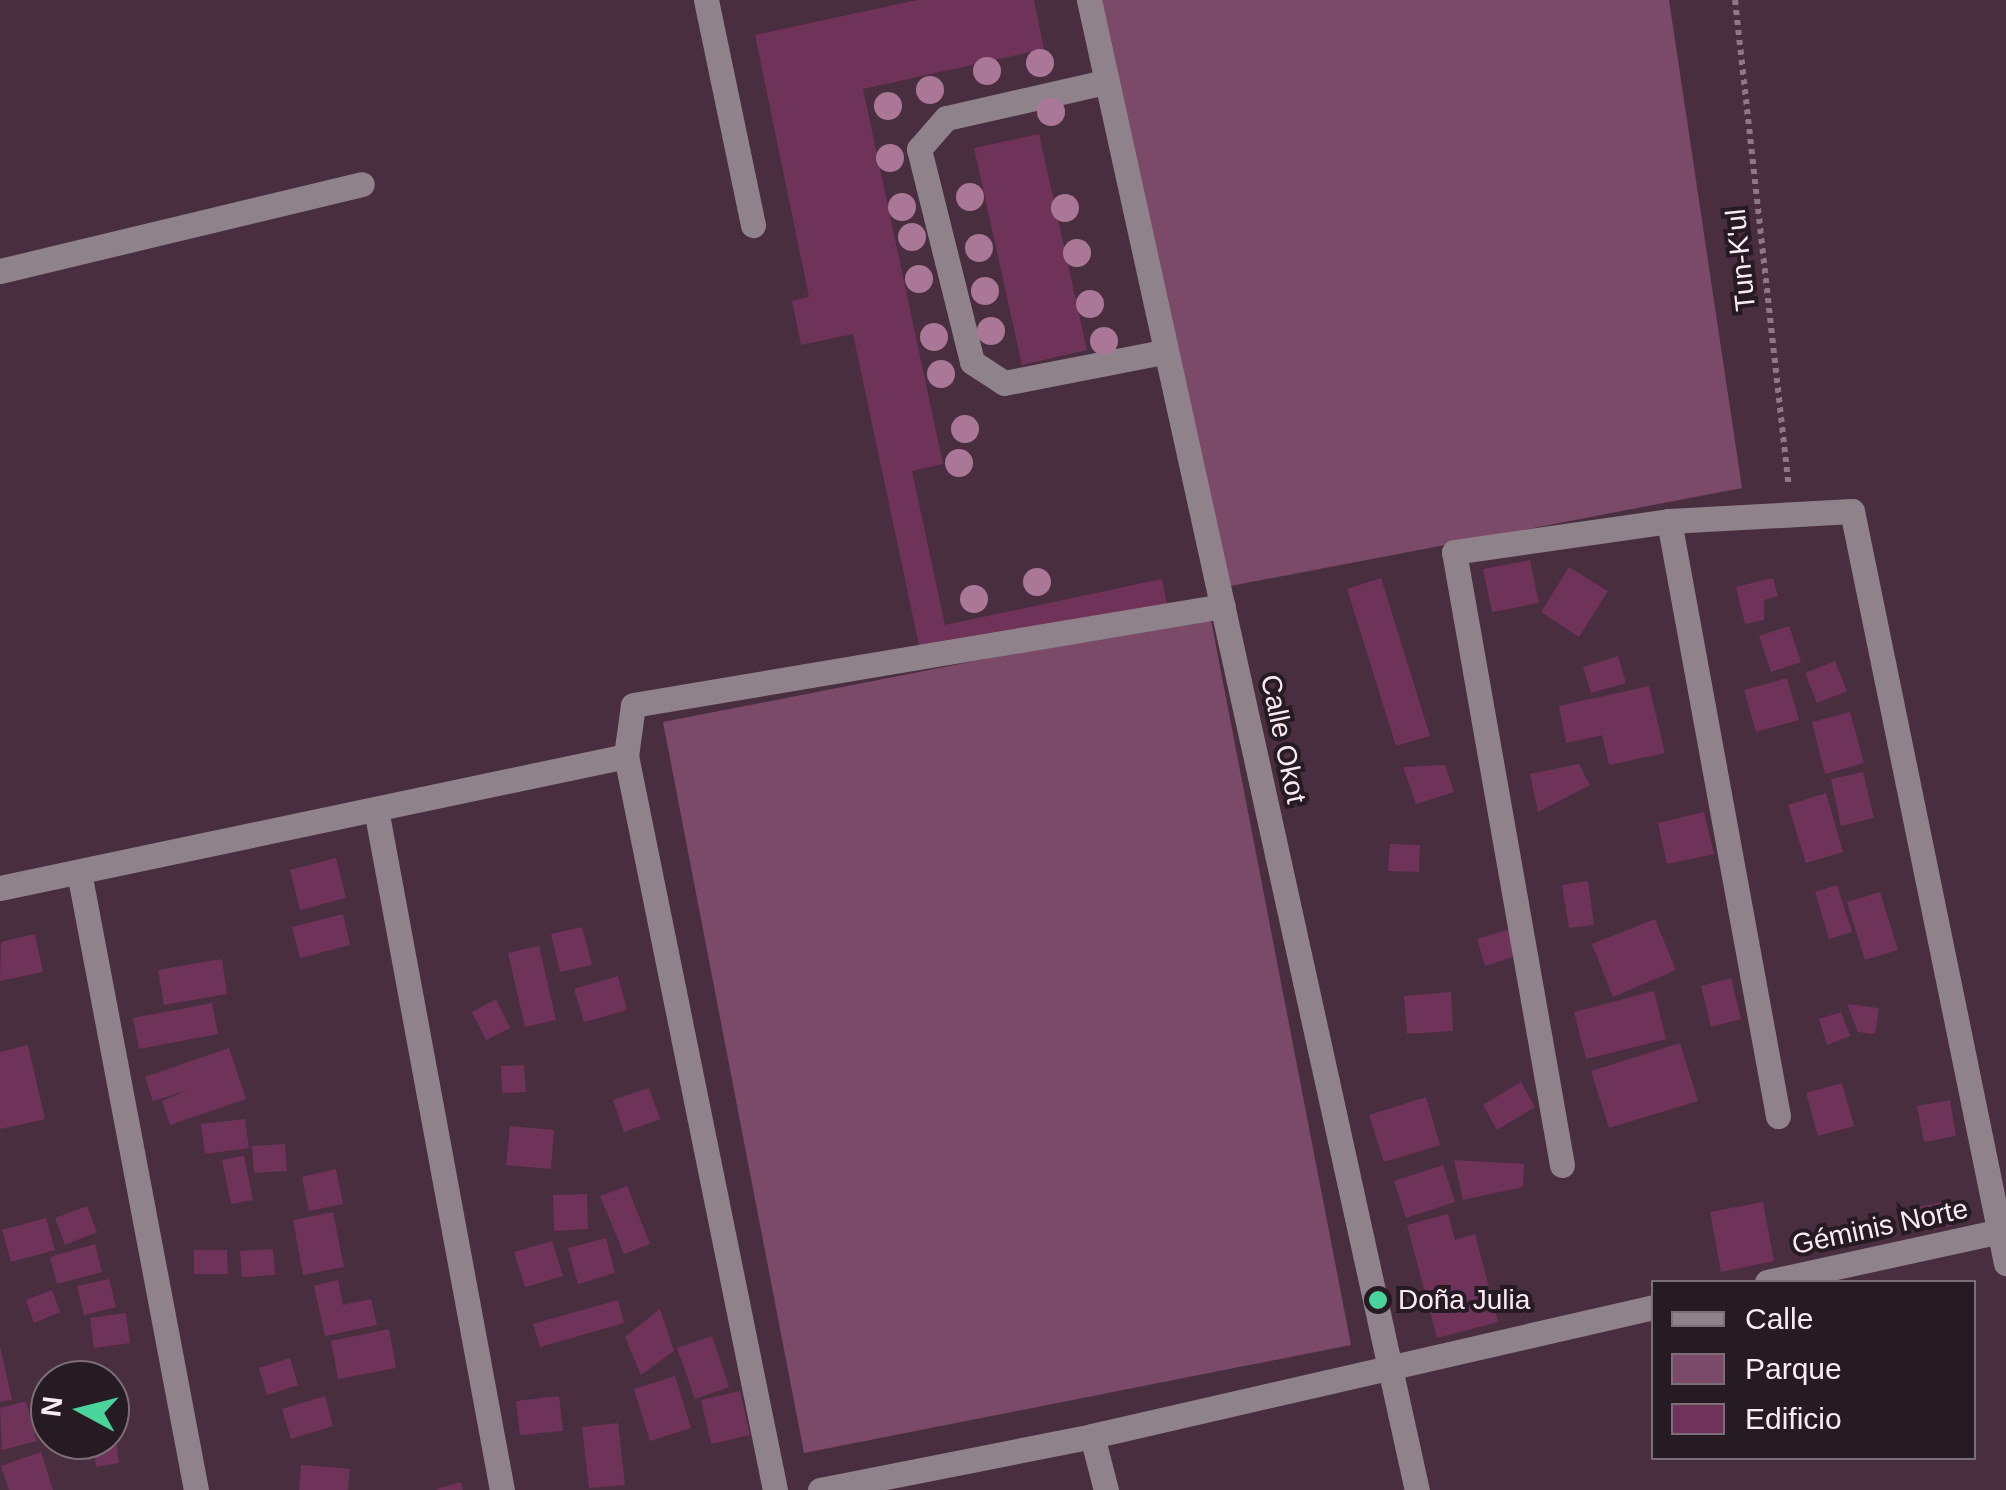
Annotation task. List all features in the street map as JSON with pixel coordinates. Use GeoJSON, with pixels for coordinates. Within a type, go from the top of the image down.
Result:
{"type":"FeatureCollection","features":[{"type":"Feature","properties":{"kind":"street"},"geometry":{"type":"LineString","coordinates":[[706,0],[753,225]]}},
{"type":"Feature","properties":{"kind":"street","name":"Calle Okot"},"geometry":{"type":"LineString","coordinates":[[1089,0],[1163,352],[1223,606],[1417,1490]]}},
{"type":"Feature","properties":{"kind":"street"},"geometry":{"type":"LineString","coordinates":[[1105,82],[946,118],[919,149],[972,362],[1004,383],[1163,352]]}},
{"type":"Feature","properties":{"kind":"street"},"geometry":{"type":"LineString","coordinates":[[0,271],[362,184]]}},
{"type":"Feature","properties":{"kind":"street"},"geometry":{"type":"LineString","coordinates":[[1562,1166],[1454,552],[1669,521],[1852,511],[2003,1231],[2006,1263]]}},
{"type":"Feature","properties":{"kind":"street"},"geometry":{"type":"LineString","coordinates":[[1669,521],[1778,1116]]}},
{"type":"Feature","properties":{"kind":"street"},"geometry":{"type":"LineString","coordinates":[[775,1490],[626,756],[633,705],[1223,606]]}},
{"type":"Feature","properties":{"kind":"street"},"geometry":{"type":"LineString","coordinates":[[0,888],[626,756]]}},
{"type":"Feature","properties":{"kind":"street"},"geometry":{"type":"LineString","coordinates":[[376,809],[502,1490]]}},
{"type":"Feature","properties":{"kind":"street"},"geometry":{"type":"LineString","coordinates":[[79,872],[196,1490]]}},
{"type":"Feature","properties":{"kind":"street","name":"Géminis Norte"},"geometry":{"type":"LineString","coordinates":[[1776,1280],[2003,1231]]}},
{"type":"Feature","properties":{"kind":"street"},"geometry":{"type":"LineString","coordinates":[[820,1490],[1092,1436],[1651,1309]]}},
{"type":"Feature","properties":{"kind":"street"},"geometry":{"type":"LineString","coordinates":[[1092,1436],[1106,1490]]}},
{"type":"Feature","properties":{"kind":"path","name":"Tun-K'ul"},"geometry":{"type":"LineString","coordinates":[[1735,0],[1792,514]]}},
{"type":"Feature","properties":{"kind":"green space"},"geometry":{"type":"Polygon","coordinates":[[[1092,0],[1669,0],[1742,488],[1220,588],[1092,0]]]}},
{"type":"Feature","properties":{"kind":"green space"},"geometry":{"type":"Polygon","coordinates":[[[1210,615],[1351,1345],[804,1453],[663,722],[1210,615]]]}},
{"type":"Feature","properties":{"kind":"building"},"geometry":{"type":"Polygon","coordinates":[[[917,0],[1034,0],[1044,49],[863,89],[943,464],[912,471],[945,625],[1162,579],[1169,615],[924,669],[853,334],[801,345],[792,301],[809,297],[755,35],[917,0]]]}},
{"type":"Feature","properties":{"kind":"building"},"geometry":{"type":"Polygon","coordinates":[[[1039,134],[1087,350],[1022,365],[974,148],[1039,134]]]}},
{"type":"Feature","properties":{"kind":"building"},"geometry":{"type":"Polygon","coordinates":[[[1530,560],[1539,603],[1492,612],[1483,569],[1530,560]]]}},
{"type":"Feature","properties":{"kind":"building"},"geometry":{"type":"Polygon","coordinates":[[[1569,567],[1608,591],[1579,637],[1541,612],[1569,567]]]}},
{"type":"Feature","properties":{"kind":"building"},"geometry":{"type":"Polygon","coordinates":[[[1381,578],[1430,736],[1396,746],[1347,589],[1381,578]]]}},
{"type":"Feature","properties":{"kind":"building"},"geometry":{"type":"Polygon","coordinates":[[[1773,578],[1778,596],[1764,600],[1764,620],[1745,624],[1736,587],[1773,578]]]}},
{"type":"Feature","properties":{"kind":"building"},"geometry":{"type":"Polygon","coordinates":[[[1789,626],[1801,662],[1771,672],[1759,636],[1789,626]]]}},
{"type":"Feature","properties":{"kind":"building"},"geometry":{"type":"Polygon","coordinates":[[[1618,656],[1626,683],[1591,693],[1583,667],[1618,656]]]}},
{"type":"Feature","properties":{"kind":"building"},"geometry":{"type":"Polygon","coordinates":[[[1835,661],[1847,691],[1817,703],[1805,673],[1835,661]]]}},
{"type":"Feature","properties":{"kind":"building"},"geometry":{"type":"Polygon","coordinates":[[[1787,678],[1799,720],[1756,732],[1744,690],[1787,678]]]}},
{"type":"Feature","properties":{"kind":"building"},"geometry":{"type":"Polygon","coordinates":[[[1649,686],[1665,753],[1609,765],[1602,735],[1566,743],[1559,706],[1649,686]]]}},
{"type":"Feature","properties":{"kind":"building"},"geometry":{"type":"Polygon","coordinates":[[[1850,712],[1864,763],[1825,774],[1812,722],[1850,712]]]}},
{"type":"Feature","properties":{"kind":"building"},"geometry":{"type":"Polygon","coordinates":[[[1579,764],[1590,785],[1538,812],[1530,774],[1579,764]]]}},
{"type":"Feature","properties":{"kind":"building"},"geometry":{"type":"Polygon","coordinates":[[[1445,765],[1454,792],[1416,804],[1403,767],[1445,765]]]}},
{"type":"Feature","properties":{"kind":"building"},"geometry":{"type":"Polygon","coordinates":[[[1863,772],[1874,818],[1841,826],[1831,779],[1863,772]]]}},
{"type":"Feature","properties":{"kind":"building"},"geometry":{"type":"Polygon","coordinates":[[[1826,793],[1843,852],[1806,863],[1788,805],[1826,793]]]}},
{"type":"Feature","properties":{"kind":"building"},"geometry":{"type":"Polygon","coordinates":[[[1704,812],[1714,854],[1667,864],[1658,823],[1704,812]]]}},
{"type":"Feature","properties":{"kind":"building"},"geometry":{"type":"Polygon","coordinates":[[[1390,844],[1420,845],[1419,872],[1388,871],[1390,844]]]}},
{"type":"Feature","properties":{"kind":"building"},"geometry":{"type":"Polygon","coordinates":[[[336,858],[346,898],[300,910],[290,870],[336,858]]]}},
{"type":"Feature","properties":{"kind":"building"},"geometry":{"type":"Polygon","coordinates":[[[1588,881],[1594,925],[1569,928],[1562,885],[1588,881]]]}},
{"type":"Feature","properties":{"kind":"building"},"geometry":{"type":"Polygon","coordinates":[[[1837,885],[1852,932],[1829,939],[1815,892],[1837,885]]]}},
{"type":"Feature","properties":{"kind":"building"},"geometry":{"type":"Polygon","coordinates":[[[1880,892],[1898,950],[1865,960],[1847,902],[1880,892]]]}},
{"type":"Feature","properties":{"kind":"building"},"geometry":{"type":"Polygon","coordinates":[[[343,914],[350,945],[300,958],[292,927],[343,914]]]}},
{"type":"Feature","properties":{"kind":"building"},"geometry":{"type":"Polygon","coordinates":[[[1655,919],[1676,970],[1613,997],[1592,944],[1655,919]]]}},
{"type":"Feature","properties":{"kind":"building"},"geometry":{"type":"Polygon","coordinates":[[[582,927],[592,965],[560,972],[551,934],[582,927]]]}},
{"type":"Feature","properties":{"kind":"building"},"geometry":{"type":"Polygon","coordinates":[[[1514,928],[1521,954],[1485,966],[1477,939],[1514,928]]]}},
{"type":"Feature","properties":{"kind":"building"},"geometry":{"type":"Polygon","coordinates":[[[35,934],[43,972],[0,981],[1,942],[35,934]]]}},
{"type":"Feature","properties":{"kind":"building"},"geometry":{"type":"Polygon","coordinates":[[[539,946],[556,1020],[525,1027],[508,953],[539,946]]]}},
{"type":"Feature","properties":{"kind":"building"},"geometry":{"type":"Polygon","coordinates":[[[222,959],[227,994],[164,1005],[158,970],[222,959]]]}},
{"type":"Feature","properties":{"kind":"building"},"geometry":{"type":"Polygon","coordinates":[[[618,976],[627,1010],[584,1022],[574,989],[618,976]]]}},
{"type":"Feature","properties":{"kind":"building"},"geometry":{"type":"Polygon","coordinates":[[[1731,978],[1741,1019],[1711,1027],[1701,986],[1731,978]]]}},
{"type":"Feature","properties":{"kind":"building"},"geometry":{"type":"Polygon","coordinates":[[[1654,991],[1666,1039],[1586,1059],[1574,1012],[1654,991]]]}},
{"type":"Feature","properties":{"kind":"building"},"geometry":{"type":"Polygon","coordinates":[[[1451,992],[1453,1031],[1407,1034],[1404,996],[1451,992]]]}},
{"type":"Feature","properties":{"kind":"building"},"geometry":{"type":"Polygon","coordinates":[[[496,999],[510,1028],[486,1040],[472,1012],[496,999]]]}},
{"type":"Feature","properties":{"kind":"building"},"geometry":{"type":"Polygon","coordinates":[[[212,1003],[218,1034],[139,1049],[133,1018],[212,1003]]]}},
{"type":"Feature","properties":{"kind":"building"},"geometry":{"type":"Polygon","coordinates":[[[1847,1004],[1879,1008],[1875,1034],[1858,1032],[1847,1004]]]}},
{"type":"Feature","properties":{"kind":"building"},"geometry":{"type":"Polygon","coordinates":[[[1841,1012],[1850,1036],[1827,1045],[1819,1019],[1841,1012]]]}},
{"type":"Feature","properties":{"kind":"building"},"geometry":{"type":"Polygon","coordinates":[[[1680,1043],[1698,1101],[1609,1128],[1591,1071],[1680,1043]]]}},
{"type":"Feature","properties":{"kind":"building"},"geometry":{"type":"Polygon","coordinates":[[[28,1045],[45,1119],[0,1129],[0,1052],[28,1045]]]}},
{"type":"Feature","properties":{"kind":"building"},"geometry":{"type":"Polygon","coordinates":[[[229,1048],[246,1099],[170,1125],[162,1101],[188,1090],[153,1101],[145,1077],[229,1048]]]}},
{"type":"Feature","properties":{"kind":"building"},"geometry":{"type":"Polygon","coordinates":[[[524,1065],[526,1092],[502,1093],[501,1066],[524,1065]]]}},
{"type":"Feature","properties":{"kind":"building"},"geometry":{"type":"Polygon","coordinates":[[[1521,1082],[1535,1107],[1497,1130],[1483,1105],[1521,1082]]]}},
{"type":"Feature","properties":{"kind":"building"},"geometry":{"type":"Polygon","coordinates":[[[1842,1083],[1854,1126],[1818,1136],[1806,1093],[1842,1083]]]}},
{"type":"Feature","properties":{"kind":"building"},"geometry":{"type":"Polygon","coordinates":[[[649,1088],[660,1119],[624,1132],[613,1100],[649,1088]]]}},
{"type":"Feature","properties":{"kind":"building"},"geometry":{"type":"Polygon","coordinates":[[[1426,1097],[1440,1145],[1384,1162],[1369,1115],[1426,1097]]]}},
{"type":"Feature","properties":{"kind":"building"},"geometry":{"type":"Polygon","coordinates":[[[1950,1100],[1956,1136],[1924,1142],[1917,1106],[1950,1100]]]}},
{"type":"Feature","properties":{"kind":"building"},"geometry":{"type":"Polygon","coordinates":[[[245,1119],[249,1148],[205,1154],[201,1124],[245,1119]]]}},
{"type":"Feature","properties":{"kind":"building"},"geometry":{"type":"Polygon","coordinates":[[[510,1126],[554,1130],[551,1169],[506,1165],[510,1126]]]}},
{"type":"Feature","properties":{"kind":"building"},"geometry":{"type":"Polygon","coordinates":[[[285,1144],[287,1171],[254,1173],[252,1146],[285,1144]]]}},
{"type":"Feature","properties":{"kind":"building"},"geometry":{"type":"Polygon","coordinates":[[[244,1156],[253,1200],[231,1204],[222,1160],[244,1156]]]}},
{"type":"Feature","properties":{"kind":"building"},"geometry":{"type":"Polygon","coordinates":[[[1454,1160],[1524,1164],[1523,1187],[1463,1200],[1454,1160]]]}},
{"type":"Feature","properties":{"kind":"building"},"geometry":{"type":"Polygon","coordinates":[[[1443,1165],[1455,1202],[1406,1218],[1394,1181],[1443,1165]]]}},
{"type":"Feature","properties":{"kind":"building"},"geometry":{"type":"Polygon","coordinates":[[[336,1169],[343,1204],[309,1211],[302,1177],[336,1169]]]}},
{"type":"Feature","properties":{"kind":"building"},"geometry":{"type":"Polygon","coordinates":[[[627,1186],[650,1244],[624,1254],[600,1196],[627,1186]]]}},
{"type":"Feature","properties":{"kind":"building"},"geometry":{"type":"Polygon","coordinates":[[[587,1194],[588,1229],[554,1231],[553,1195],[587,1194]]]}},
{"type":"Feature","properties":{"kind":"building"},"geometry":{"type":"Polygon","coordinates":[[[1948,1201],[1952,1226],[1923,1231],[1918,1207],[1948,1201]]]}},
{"type":"Feature","properties":{"kind":"building"},"geometry":{"type":"Polygon","coordinates":[[[1763,1202],[1774,1261],[1721,1272],[1710,1212],[1763,1202]]]}},
{"type":"Feature","properties":{"kind":"building"},"geometry":{"type":"Polygon","coordinates":[[[87,1206],[97,1232],[65,1245],[55,1218],[87,1206]]]}},
{"type":"Feature","properties":{"kind":"building"},"geometry":{"type":"Polygon","coordinates":[[[333,1212],[344,1267],[303,1275],[293,1220],[333,1212]]]}},
{"type":"Feature","properties":{"kind":"building"},"geometry":{"type":"Polygon","coordinates":[[[1448,1214],[1455,1240],[1475,1234],[1498,1322],[1437,1338],[1407,1225],[1448,1214]]]}},
{"type":"Feature","properties":{"kind":"building"},"geometry":{"type":"Polygon","coordinates":[[[46,1218],[55,1250],[11,1262],[2,1230],[46,1218]]]}},
{"type":"Feature","properties":{"kind":"building"},"geometry":{"type":"Polygon","coordinates":[[[606,1238],[615,1273],[578,1284],[568,1248],[606,1238]]]}},
{"type":"Feature","properties":{"kind":"building"},"geometry":{"type":"Polygon","coordinates":[[[552,1241],[563,1276],[525,1287],[514,1252],[552,1241]]]}},
{"type":"Feature","properties":{"kind":"building"},"geometry":{"type":"Polygon","coordinates":[[[95,1244],[102,1272],[57,1284],[50,1257],[95,1244]]]}},
{"type":"Feature","properties":{"kind":"building"},"geometry":{"type":"Polygon","coordinates":[[[273,1249],[275,1275],[242,1277],[240,1251],[273,1249]]]}},
{"type":"Feature","properties":{"kind":"building"},"geometry":{"type":"Polygon","coordinates":[[[194,1250],[227,1250],[228,1274],[194,1274],[194,1250]]]}},
{"type":"Feature","properties":{"kind":"building"},"geometry":{"type":"Polygon","coordinates":[[[109,1279],[116,1307],[84,1315],[77,1286],[109,1279]]]}},
{"type":"Feature","properties":{"kind":"building"},"geometry":{"type":"Polygon","coordinates":[[[338,1280],[343,1305],[371,1299],[377,1325],[325,1336],[314,1286],[338,1280]]]}},
{"type":"Feature","properties":{"kind":"building"},"geometry":{"type":"Polygon","coordinates":[[[52,1290],[60,1312],[34,1323],[26,1300],[52,1290]]]}},
{"type":"Feature","properties":{"kind":"building"},"geometry":{"type":"Polygon","coordinates":[[[618,1300],[624,1323],[540,1347],[533,1324],[618,1300]]]}},
{"type":"Feature","properties":{"kind":"building"},"geometry":{"type":"Polygon","coordinates":[[[660,1309],[674,1351],[641,1375],[625,1337],[660,1309]]]}},
{"type":"Feature","properties":{"kind":"building"},"geometry":{"type":"Polygon","coordinates":[[[126,1313],[130,1343],[94,1348],[90,1318],[126,1313]]]}},
{"type":"Feature","properties":{"kind":"building"},"geometry":{"type":"Polygon","coordinates":[[[389,1329],[396,1368],[338,1379],[331,1341],[389,1329]]]}},
{"type":"Feature","properties":{"kind":"building"},"geometry":{"type":"Polygon","coordinates":[[[712,1336],[729,1387],[695,1399],[677,1348],[712,1336]]]}},
{"type":"Feature","properties":{"kind":"building"},"geometry":{"type":"Polygon","coordinates":[[[0,1346],[12,1400],[0,1402],[0,1346]]]}},
{"type":"Feature","properties":{"kind":"building"},"geometry":{"type":"Polygon","coordinates":[[[290,1358],[298,1385],[267,1395],[259,1368],[290,1358]]]}},
{"type":"Feature","properties":{"kind":"building"},"geometry":{"type":"Polygon","coordinates":[[[675,1376],[691,1428],[650,1441],[634,1389],[675,1376]]]}},
{"type":"Feature","properties":{"kind":"building"},"geometry":{"type":"Polygon","coordinates":[[[740,1391],[750,1435],[711,1444],[701,1400],[740,1391]]]}},
{"type":"Feature","properties":{"kind":"building"},"geometry":{"type":"Polygon","coordinates":[[[325,1396],[333,1426],[291,1439],[282,1409],[325,1396]]]}},
{"type":"Feature","properties":{"kind":"building"},"geometry":{"type":"Polygon","coordinates":[[[559,1396],[563,1431],[520,1435],[516,1401],[559,1396]]]}},
{"type":"Feature","properties":{"kind":"building"},"geometry":{"type":"Polygon","coordinates":[[[26,1401],[30,1443],[2,1450],[0,1408],[26,1401]]]}},
{"type":"Feature","properties":{"kind":"building"},"geometry":{"type":"Polygon","coordinates":[[[618,1423],[625,1485],[589,1488],[582,1427],[618,1423]]]}},
{"type":"Feature","properties":{"kind":"building"},"geometry":{"type":"Polygon","coordinates":[[[30,1456],[30,1460],[44,1460],[53,1490],[9,1490],[1,1466],[30,1456]]]}},
{"type":"Feature","properties":{"kind":"building"},"geometry":{"type":"Polygon","coordinates":[[[95,1460],[119,1460],[119,1463],[96,1467],[95,1460]]]}},
{"type":"Feature","properties":{"kind":"building"},"geometry":{"type":"Polygon","coordinates":[[[301,1465],[350,1469],[348,1490],[299,1490],[301,1465]]]}},
{"type":"Feature","properties":{"kind":"building"},"geometry":{"type":"Polygon","coordinates":[[[461,1482],[463,1490],[437,1490],[437,1489],[461,1482]]]}},
{"type":"Feature","properties":{"kind":"place","name":"Doña Julia"},"geometry":{"type":"Point","coordinates":[1378,1300]}}]}
